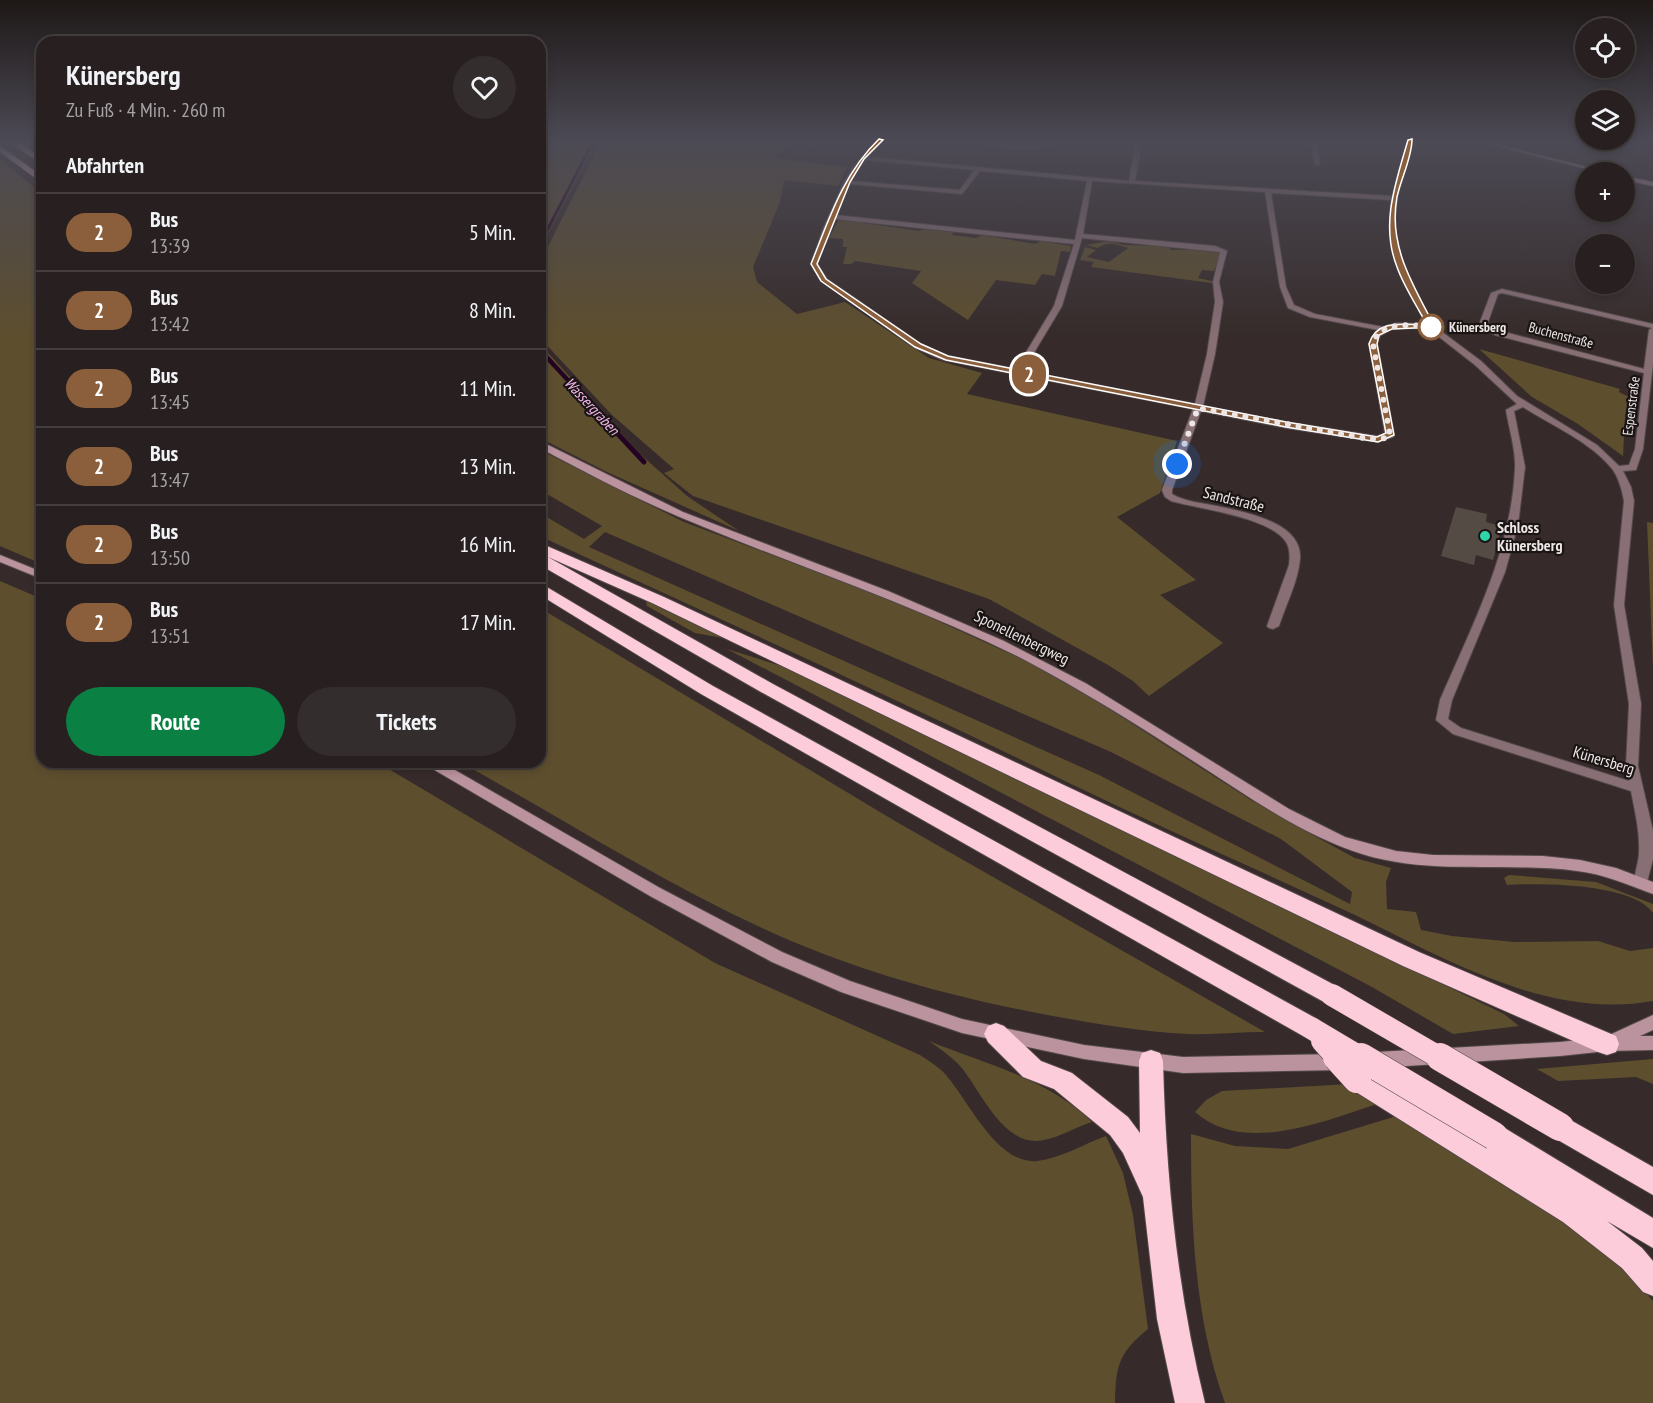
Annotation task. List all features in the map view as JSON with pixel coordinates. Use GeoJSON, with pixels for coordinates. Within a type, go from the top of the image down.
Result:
{"type":"FeatureCollection","features":[{"type":"Feature","properties":{"kind":"highway"},"geometry":{"type":"LineString","coordinates":[[546,551],[679,610],[1411,960],[1607,1044]]}},
{"type":"Feature","properties":{"kind":"highway"},"geometry":{"type":"LineString","coordinates":[[546,562],[767,688],[1332,995],[1653,1182]]}},
{"type":"Feature","properties":{"kind":"highway"},"geometry":{"type":"LineString","coordinates":[[546,592],[707,690],[1311,1028],[1494,1136],[1653,1234]]}},
{"type":"Feature","properties":{"kind":"highway"},"geometry":{"type":"LineString","coordinates":[[1311,1028],[1357,1079],[1460,1140],[1573,1212],[1632,1258],[1653,1282]]}},
{"type":"Feature","properties":{"kind":"highway"},"geometry":{"type":"LineString","coordinates":[[996,1034],[1032,1069],[1063,1081],[1119,1126],[1132,1144],[1157,1196]]}},
{"type":"Feature","properties":{"kind":"highway"},"geometry":{"type":"LineString","coordinates":[[1151,1061],[1151,1119],[1162,1255],[1183,1376],[1190,1403]]}},
{"type":"Feature","properties":{"kind":"street"},"geometry":{"type":"LineString","coordinates":[[837,205],[814,259],[814,264],[824,280],[933,354],[1198,408],[1369,439],[1386,438],[1390,435],[1373,344],[1376,334],[1382,329]]}},
{"type":"Feature","properties":{"kind":"street"},"geometry":{"type":"LineString","coordinates":[[1018,372],[1058,306],[1079,239],[1085,205]]}},
{"type":"Feature","properties":{"kind":"street"},"geometry":{"type":"LineString","coordinates":[[1271,205],[1283,287],[1291,306],[1309,315],[1360,321],[1382,329],[1405,326],[1431,327]]}},
{"type":"Feature","properties":{"kind":"street"},"geometry":{"type":"LineString","coordinates":[[1394,205],[1392,228],[1400,266],[1431,327],[1466,353],[1496,384],[1523,404],[1586,441],[1617,469],[1626,487],[1629,501],[1619,605],[1635,704],[1632,766],[1647,835],[1647,885]]}},
{"type":"Feature","properties":{"kind":"street"},"geometry":{"type":"LineString","coordinates":[[832,217],[1079,239],[1215,248],[1224,251],[1216,282],[1219,302],[1198,408]]}},
{"type":"Feature","properties":{"kind":"street","name":"Buchenstraße"},"geometry":{"type":"LineString","coordinates":[[1648,372],[1498,333],[1487,327],[1484,322],[1495,293],[1502,291],[1653,328]]}},
{"type":"Feature","properties":{"kind":"street","name":"Espenstraße"},"geometry":{"type":"LineString","coordinates":[[1617,469],[1630,470],[1635,466],[1653,328]]}},
{"type":"Feature","properties":{"kind":"street","name":"Künersberg"},"geometry":{"type":"LineString","coordinates":[[1523,404],[1510,410],[1509,415],[1520,467],[1513,525],[1503,564],[1446,700],[1442,720],[1457,731],[1637,788]]}},
{"type":"Feature","properties":{"kind":"street","name":"Sandstraße"},"geometry":{"type":"LineString","coordinates":[[1198,408],[1167,489],[1168,495],[1183,502],[1262,521],[1283,530],[1291,538],[1296,555],[1273,626]]}},
{"type":"Feature","properties":{"kind":"street","name":"Sponellenbergweg"},"geometry":{"type":"LineString","coordinates":[[546,447],[684,515],[906,601],[1009,648],[1082,686],[1268,804],[1334,838],[1361,849],[1391,855],[1480,861],[1570,862],[1612,871],[1647,885]]}},
{"type":"Feature","properties":{"kind":"street"},"geometry":{"type":"LineString","coordinates":[[0,558],[36,573]]}},
{"type":"Feature","properties":{"kind":"street"},"geometry":{"type":"LineString","coordinates":[[441,768],[655,892],[777,957],[846,987],[962,1026],[996,1034],[1084,1052],[1183,1065],[1292,1065],[1653,1043]]}},
{"type":"Feature","properties":{"kind":"street"},"geometry":{"type":"LineString","coordinates":[[1607,1044],[1653,1022]]}},
{"type":"Feature","properties":{"kind":"shaded area"},"geometry":{"type":"Polygon","coordinates":[[[0,205],[36,205],[36,561],[0,546],[0,205]]]}},
{"type":"Feature","properties":{"kind":"shaded area"},"geometry":{"type":"Polygon","coordinates":[[[546,205],[563,205],[546,238],[546,205]]]}},
{"type":"Feature","properties":{"kind":"shaded area"},"geometry":{"type":"Polygon","coordinates":[[[569,205],[779,205],[753,267],[757,282],[797,314],[845,302],[929,358],[982,373],[967,394],[1177,441],[1160,493],[1117,517],[1196,580],[1160,595],[1223,643],[1149,696],[1133,681],[1108,665],[989,599],[693,496],[664,473],[674,469],[612,415],[546,344],[546,250],[569,205]]]}},
{"type":"Feature","properties":{"kind":"shaded area"},"geometry":{"type":"Polygon","coordinates":[[[838,221],[919,231],[924,229],[953,232],[952,235],[976,238],[982,235],[1035,244],[1041,241],[1071,246],[1070,252],[1061,251],[1055,276],[1042,274],[1035,285],[996,280],[968,320],[912,283],[921,271],[855,261],[851,264],[843,264],[847,247],[843,247],[843,239],[829,238],[838,221]]]}},
{"type":"Feature","properties":{"kind":"shaded area"},"geometry":{"type":"Polygon","coordinates":[[[1108,241],[1124,245],[1169,246],[1171,250],[1212,249],[1221,252],[1214,271],[1202,270],[1198,278],[1212,281],[1212,283],[1091,267],[1094,262],[1080,260],[1085,247],[1096,250],[1087,257],[1109,262],[1128,248],[1113,244],[1106,244],[1098,248],[1086,245],[1108,241]]]}},
{"type":"Feature","properties":{"kind":"shaded area"},"geometry":{"type":"Polygon","coordinates":[[[1479,349],[1620,389],[1619,392],[1629,397],[1625,416],[1623,456],[1578,424],[1532,397],[1479,349]]]}},
{"type":"Feature","properties":{"kind":"shaded area"},"geometry":{"type":"Polygon","coordinates":[[[546,351],[639,453],[687,496],[739,531],[607,472],[546,441],[546,351]]]}},
{"type":"Feature","properties":{"kind":"shaded area"},"geometry":{"type":"Polygon","coordinates":[[[546,453],[684,522],[896,602],[1024,660],[1095,700],[1251,800],[1309,833],[1355,858],[1391,868],[1386,882],[1387,909],[1416,912],[1421,930],[1452,936],[1514,942],[1598,941],[1630,951],[1653,948],[1653,1001],[1616,1005],[1578,1002],[1542,995],[1486,977],[546,539],[546,517],[584,539],[602,526],[546,493],[546,453]],[[605,532],[589,547],[1099,775],[1350,904],[1352,892],[1281,839],[1111,752],[605,532]]]}},
{"type":"Feature","properties":{"kind":"shaded area"},"geometry":{"type":"Polygon","coordinates":[[[1647,522],[1653,523],[1653,668],[1647,522]]]}},
{"type":"Feature","properties":{"kind":"shaded area"},"geometry":{"type":"Polygon","coordinates":[[[0,581],[36,596],[36,768],[387,768],[715,963],[920,1055],[946,1075],[985,1129],[1009,1153],[1023,1159],[1037,1161],[1064,1154],[1106,1136],[1123,1173],[1133,1215],[1148,1329],[1130,1346],[1121,1361],[1116,1379],[1115,1403],[0,1403],[0,581]]]}},
{"type":"Feature","properties":{"kind":"shaded area"},"geometry":{"type":"Polygon","coordinates":[[[646,601],[728,639],[695,633],[647,606],[646,601]]]}},
{"type":"Feature","properties":{"kind":"shaded area"},"geometry":{"type":"Polygon","coordinates":[[[546,612],[895,821],[1265,1032],[1188,1034],[1104,1025],[1016,1009],[942,992],[869,970],[797,943],[723,909],[647,869],[470,768],[546,768],[546,612]]]}},
{"type":"Feature","properties":{"kind":"shaded area"},"geometry":{"type":"Polygon","coordinates":[[[727,649],[794,670],[1504,1014],[1519,1026],[1453,1034],[1372,987],[727,649]]]}},
{"type":"Feature","properties":{"kind":"shaded area"},"geometry":{"type":"Polygon","coordinates":[[[1509,875],[1596,882],[1653,904],[1653,913],[1642,903],[1607,890],[1562,885],[1507,885],[1504,878],[1509,875]]]}},
{"type":"Feature","properties":{"kind":"shaded area"},"geometry":{"type":"Polygon","coordinates":[[[929,1041],[1035,1083],[1074,1107],[1092,1122],[1044,1140],[1030,1140],[1017,1136],[995,1116],[961,1067],[929,1041]]]}},
{"type":"Feature","properties":{"kind":"shaded area"},"geometry":{"type":"Polygon","coordinates":[[[1653,1059],[1653,1084],[1636,1077],[1558,1081],[1537,1069],[1653,1059]]]}},
{"type":"Feature","properties":{"kind":"shaded area"},"geometry":{"type":"Polygon","coordinates":[[[1350,1084],[1380,1103],[1311,1125],[1261,1133],[1237,1132],[1215,1125],[1195,1112],[1206,1100],[1222,1091],[1350,1084]]]}},
{"type":"Feature","properties":{"kind":"shaded area"},"geometry":{"type":"Polygon","coordinates":[[[1400,1115],[1534,1199],[1566,1222],[1597,1246],[1653,1301],[1653,1403],[1225,1403],[1207,1337],[1196,1270],[1191,1134],[1235,1146],[1288,1149],[1400,1115]]]}},
{"type":"Feature","properties":{"kind":"building","name":"Schloss Künersberg"},"geometry":{"type":"Polygon","coordinates":[[[1456,507],[1487,514],[1486,522],[1502,526],[1493,560],[1476,555],[1474,565],[1441,556],[1456,507]]]}},
{"type":"Feature","properties":{"kind":"waterway","name":"Wassergraben"},"geometry":{"type":"LineString","coordinates":[[546,232],[560,205]]}},
{"type":"Feature","properties":{"kind":"waterway","name":"Wassergraben"},"geometry":{"type":"LineString","coordinates":[[546,356],[578,391]]}},
{"type":"Feature","properties":{"kind":"waterway","name":"Wassergraben"},"geometry":{"type":"LineString","coordinates":[[576,389],[644,462]]}},
{"type":"Feature","properties":{"kind":"bus line","name":"2"},"geometry":{"type":"LineString","coordinates":[[837,205],[814,259],[820,276],[918,346],[933,354],[1198,408],[1378,440],[1390,435],[1384,393],[1373,344],[1376,334],[1382,329],[1392,327],[1431,327],[1417,304],[1400,266],[1392,228],[1394,205]]}},
{"type":"Feature","properties":{"kind":"place","name":"Künersberg"},"geometry":{"type":"Point","coordinates":[1431,327]}},
{"type":"Feature","properties":{"kind":"place","name":"Schloss Künersberg"},"geometry":{"type":"Point","coordinates":[1485,536]}},
{"type":"Feature","properties":{"kind":"route"},"geometry":{"type":"LineString","coordinates":[[1177,464],[1198,408],[1369,439],[1386,438],[1390,435],[1384,393],[1373,344],[1376,334],[1382,329],[1392,327],[1431,327]]}}]}
